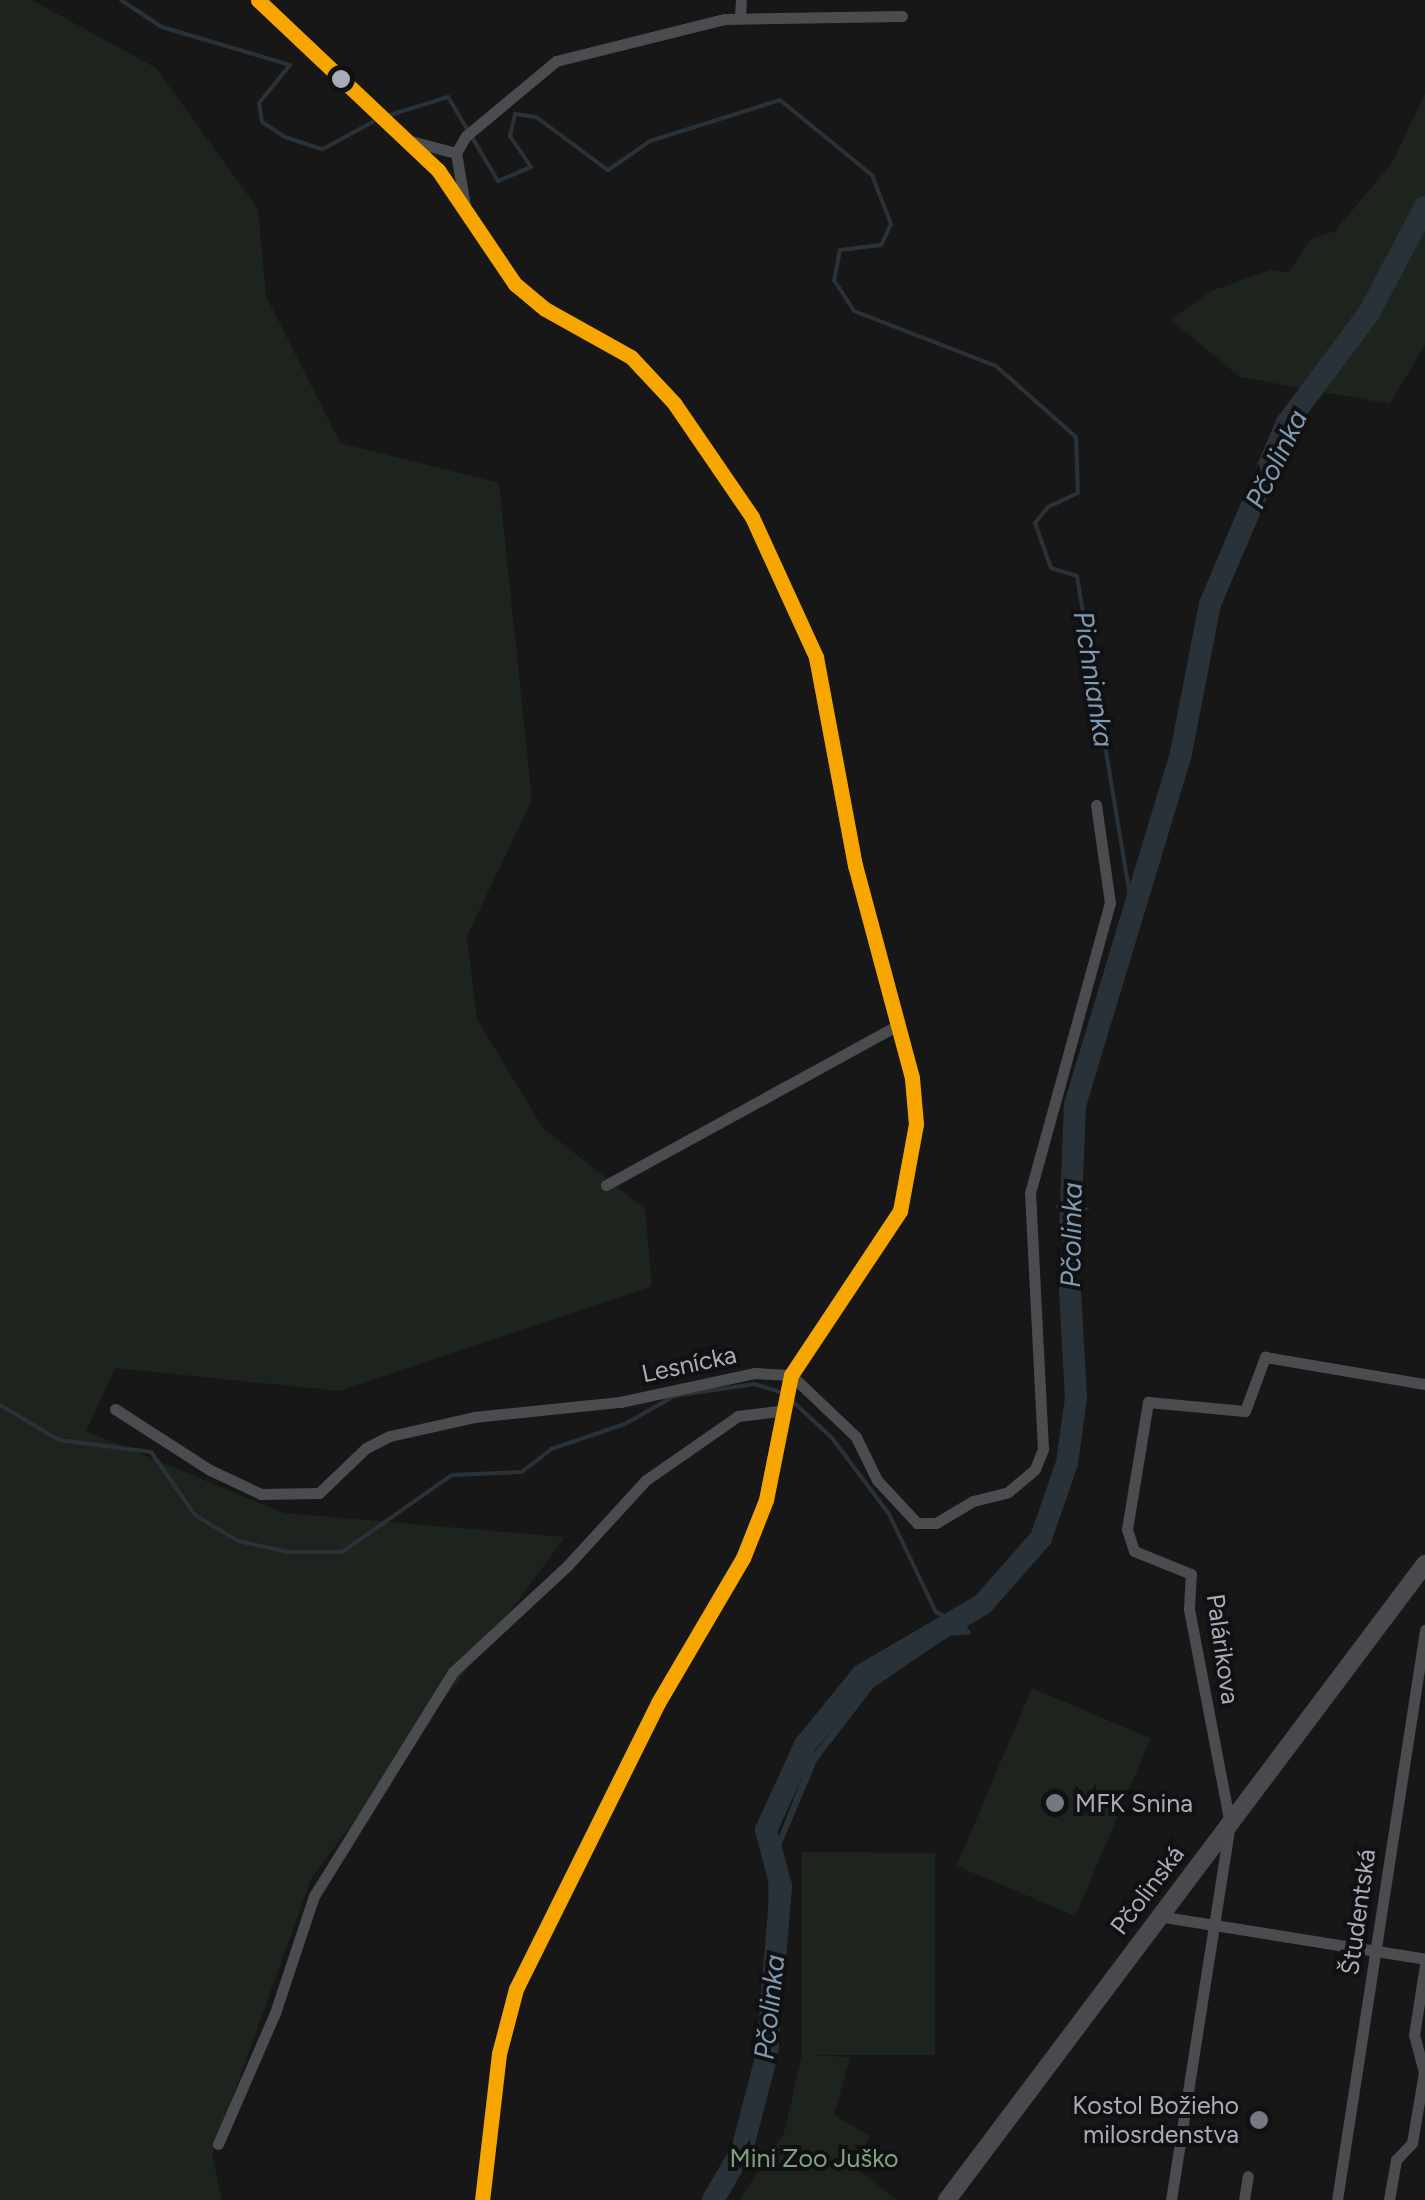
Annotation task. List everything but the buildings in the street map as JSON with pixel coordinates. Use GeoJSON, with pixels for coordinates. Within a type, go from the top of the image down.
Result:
{"type":"FeatureCollection","features":[{"type":"Feature","properties":{"kind":"main road","name":"Pčolinská"},"geometry":{"type":"LineString","coordinates":[[947,2200],[1425,1564]]}},
{"type":"Feature","properties":{"kind":"street"},"geometry":{"type":"LineString","coordinates":[[258,0],[370,104],[466,206],[516,284],[545,309],[630,357],[674,403],[752,516],[816,656],[855,866],[912,1078],[916,1124],[900,1211],[791,1375],[780,1410],[766,1500],[743,1558],[658,1703],[516,1989],[499,2054],[482,2200]]}},
{"type":"Feature","properties":{"kind":"street"},"geometry":{"type":"LineString","coordinates":[[740,0],[740,18]]}},
{"type":"Feature","properties":{"kind":"street"},"geometry":{"type":"LineString","coordinates":[[466,206],[456,153],[466,136],[522,83],[556,61],[690,24],[740,18],[902,16]]}},
{"type":"Feature","properties":{"kind":"street"},"geometry":{"type":"LineString","coordinates":[[406,140],[456,153]]}},
{"type":"Feature","properties":{"kind":"street"},"geometry":{"type":"LineString","coordinates":[[791,1375],[856,1437],[878,1480],[917,1523],[936,1523],[973,1502],[1008,1492],[1034,1468],[1042,1449],[1030,1193],[1110,904],[1096,805]]}},
{"type":"Feature","properties":{"kind":"street"},"geometry":{"type":"LineString","coordinates":[[606,1185],[896,1026]]}},
{"type":"Feature","properties":{"kind":"street","name":"Palárikova"},"geometry":{"type":"LineString","coordinates":[[1171,2200],[1230,1824],[1190,1609],[1191,1574],[1134,1551],[1126,1528],[1148,1402],[1251,1408],[1265,1357],[1425,1384]]}},
{"type":"Feature","properties":{"kind":"street","name":"Lesnícka"},"geometry":{"type":"LineString","coordinates":[[116,1409],[210,1470],[262,1494],[319,1492],[366,1448],[390,1436],[474,1417],[620,1402],[754,1373],[791,1375]]}},
{"type":"Feature","properties":{"kind":"street"},"geometry":{"type":"LineString","coordinates":[[218,2144],[275,2012],[314,1896],[453,1672],[568,1565],[646,1480],[738,1416],[780,1410]]}},
{"type":"Feature","properties":{"kind":"street","name":"Študentská"},"geometry":{"type":"LineString","coordinates":[[1337,2200],[1425,1630]]}},
{"type":"Feature","properties":{"kind":"street"},"geometry":{"type":"LineString","coordinates":[[1158,1916],[1425,1962],[1414,2035],[1424,2072],[1412,2143],[1396,2160],[1388,2200]]}},
{"type":"Feature","properties":{"kind":"street"},"geometry":{"type":"LineString","coordinates":[[1244,2200],[1248,2176]]}},
{"type":"Feature","properties":{"kind":"green space"},"geometry":{"type":"Polygon","coordinates":[[[0,0],[32,0],[156,68],[258,209],[266,296],[340,443],[499,483],[532,800],[467,936],[477,1019],[543,1128],[645,1209],[652,1286],[339,1391],[115,1368],[86,1431],[284,1513],[565,1537],[311,1879],[212,2155],[222,2200],[0,2200],[0,0]]]}},
{"type":"Feature","properties":{"kind":"green space"},"geometry":{"type":"Polygon","coordinates":[[[1425,94],[1425,344],[1390,404],[1240,377],[1171,320],[1211,291],[1270,270],[1289,272],[1311,239],[1335,231],[1392,163],[1425,94]]]}},
{"type":"Feature","properties":{"kind":"green space","name":"MFK Snina"},"geometry":{"type":"Polygon","coordinates":[[[1032,1688],[1151,1738],[1075,1916],[957,1866],[1032,1688]]]}},
{"type":"Feature","properties":{"kind":"green space","name":"Mini Zoo Juško"},"geometry":{"type":"Polygon","coordinates":[[[802,1852],[935,1853],[935,2055],[808,2055],[850,2057],[834,2115],[870,2136],[853,2166],[897,2200],[739,2200],[784,2133],[802,2055],[802,1852]]]}},
{"type":"Feature","properties":{"kind":"water"},"geometry":{"type":"Polygon","coordinates":[[[1055,1205],[1090,1208],[1074,1219],[1082,1391],[1077,1458],[1065,1499],[1034,1559],[966,1625],[972,1634],[949,1636],[873,1688],[817,1761],[773,1865],[776,2018],[765,2104],[717,2200],[704,2200],[739,2149],[759,2100],[770,2018],[768,1864],[810,1758],[868,1683],[949,1629],[951,1609],[957,1615],[1031,1557],[1060,1497],[1072,1457],[1077,1392],[1067,1222],[1055,1205]]]}},
{"type":"Feature","properties":{"kind":"waterway","name":"Pichnianka"},"geometry":{"type":"LineString","coordinates":[[121,0],[162,27],[290,65],[259,103],[262,122],[285,137],[323,149],[376,120]]}},
{"type":"Feature","properties":{"kind":"waterway","name":"Pichnianka"},"geometry":{"type":"LineString","coordinates":[[390,115],[448,97],[498,181],[531,167],[510,136],[515,114],[536,117],[608,170],[650,141],[780,100],[872,175],[891,224],[881,245],[840,250],[834,280],[854,311],[996,366],[1076,437],[1078,493],[1048,507],[1035,523],[1051,568],[1077,576],[1133,913]]}},
{"type":"Feature","properties":{"kind":"waterway","name":"Pčolinka"},"geometry":{"type":"LineString","coordinates":[[1070,1233],[1075,1105],[1181,753],[1210,604],[1287,423],[1369,313],[1425,207]]}},
{"type":"Feature","properties":{"kind":"waterway","name":"Pčolinka"},"geometry":{"type":"LineString","coordinates":[[713,2200],[742,2150],[767,2054],[781,1886],[766,1830],[805,1745],[862,1675],[983,1604],[1041,1538],[1067,1463],[1076,1398],[1070,1290]]}},
{"type":"Feature","properties":{"kind":"waterway"},"geometry":{"type":"LineString","coordinates":[[0,1405],[59,1440],[151,1452],[195,1515],[238,1541],[289,1552],[342,1552],[452,1475],[522,1472],[551,1449],[625,1424],[674,1396],[754,1384],[783,1393]]}},
{"type":"Feature","properties":{"kind":"waterway"},"geometry":{"type":"LineString","coordinates":[[790,1399],[832,1438],[889,1514],[936,1612],[953,1620]]}},
{"type":"Feature","properties":{"kind":"transit line"},"geometry":{"type":"LineString","coordinates":[[258,0],[438,170],[515,284],[545,309],[631,357],[674,403],[752,517],[816,657],[855,865],[912,1078],[916,1124],[900,1211],[791,1375],[766,1500],[743,1558],[658,1703],[516,1989],[499,2054],[482,2200]]}},
{"type":"Feature","properties":{"kind":"place","name":"MFK Snina"},"geometry":{"type":"Point","coordinates":[1055,1803]}},
{"type":"Feature","properties":{"kind":"place","name":"Kostol Božieho milosrdenstva"},"geometry":{"type":"Point","coordinates":[1259,2120]}}]}
